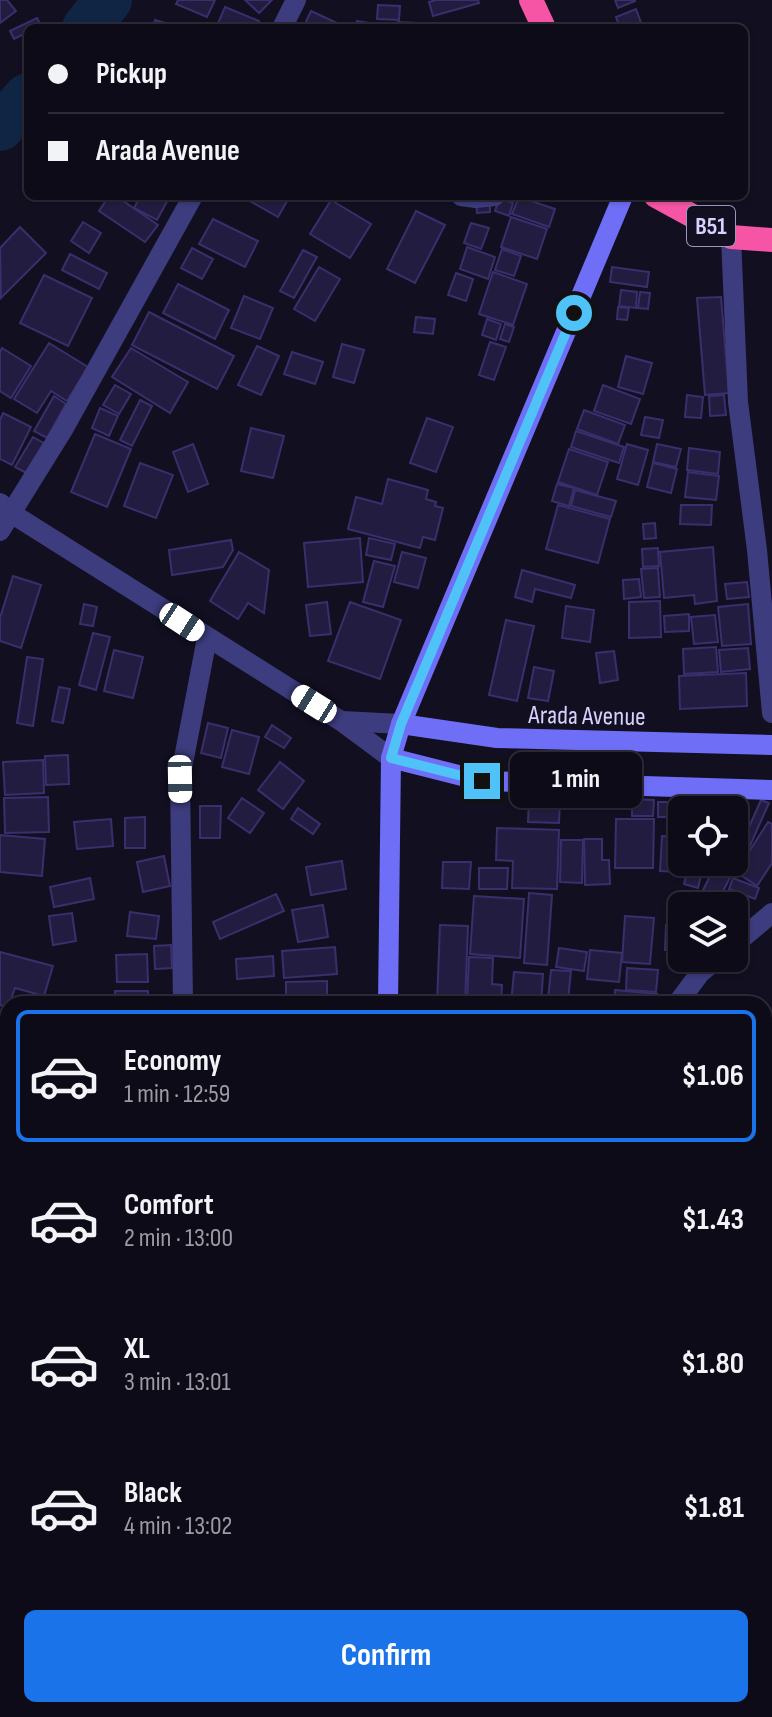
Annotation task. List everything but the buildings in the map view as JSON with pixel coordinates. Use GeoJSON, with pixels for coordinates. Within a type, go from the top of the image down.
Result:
{"type":"FeatureCollection","features":[{"type":"Feature","properties":{"kind":"highway"},"geometry":{"type":"LineString","coordinates":[[531,0],[542,24]]}},
{"type":"Feature","properties":{"kind":"highway","name":"B51"},"geometry":{"type":"LineString","coordinates":[[663,200],[731,237],[772,240]]}},
{"type":"Feature","properties":{"kind":"main road"},"geometry":{"type":"LineString","coordinates":[[388,996],[391,758],[401,724],[621,200]]}},
{"type":"Feature","properties":{"kind":"main road","name":"Arada Avenue"},"geometry":{"type":"LineString","coordinates":[[401,724],[497,738],[772,745]]}},
{"type":"Feature","properties":{"kind":"main road"},"geometry":{"type":"LineString","coordinates":[[391,758],[482,781],[772,790]]}},
{"type":"Feature","properties":{"kind":"street"},"geometry":{"type":"LineString","coordinates":[[284,24],[296,0]]}},
{"type":"Feature","properties":{"kind":"street"},"geometry":{"type":"LineString","coordinates":[[0,531],[6,508],[64,428],[191,200]]}},
{"type":"Feature","properties":{"kind":"street"},"geometry":{"type":"LineString","coordinates":[[731,237],[738,402],[757,550],[772,713]]}},
{"type":"Feature","properties":{"kind":"street"},"geometry":{"type":"LineString","coordinates":[[6,508],[341,721],[391,758]]}},
{"type":"Feature","properties":{"kind":"street"},"geometry":{"type":"LineString","coordinates":[[183,996],[180,779],[207,638]]}},
{"type":"Feature","properties":{"kind":"street"},"geometry":{"type":"LineString","coordinates":[[341,721],[401,724]]}},
{"type":"Feature","properties":{"kind":"street"},"geometry":{"type":"LineString","coordinates":[[748,933],[772,913]]}},
{"type":"Feature","properties":{"kind":"street"},"geometry":{"type":"LineString","coordinates":[[683,996],[701,972]]}},
{"type":"Feature","properties":{"kind":"waterway"},"geometry":{"type":"LineString","coordinates":[[89,24],[108,0]]}},
{"type":"Feature","properties":{"kind":"waterway"},"geometry":{"type":"LineString","coordinates":[[0,127],[24,101]]}},
{"type":"Feature","properties":{"kind":"route"},"geometry":{"type":"LineString","coordinates":[[482,781],[391,758],[401,724],[574,313]]}}]}
